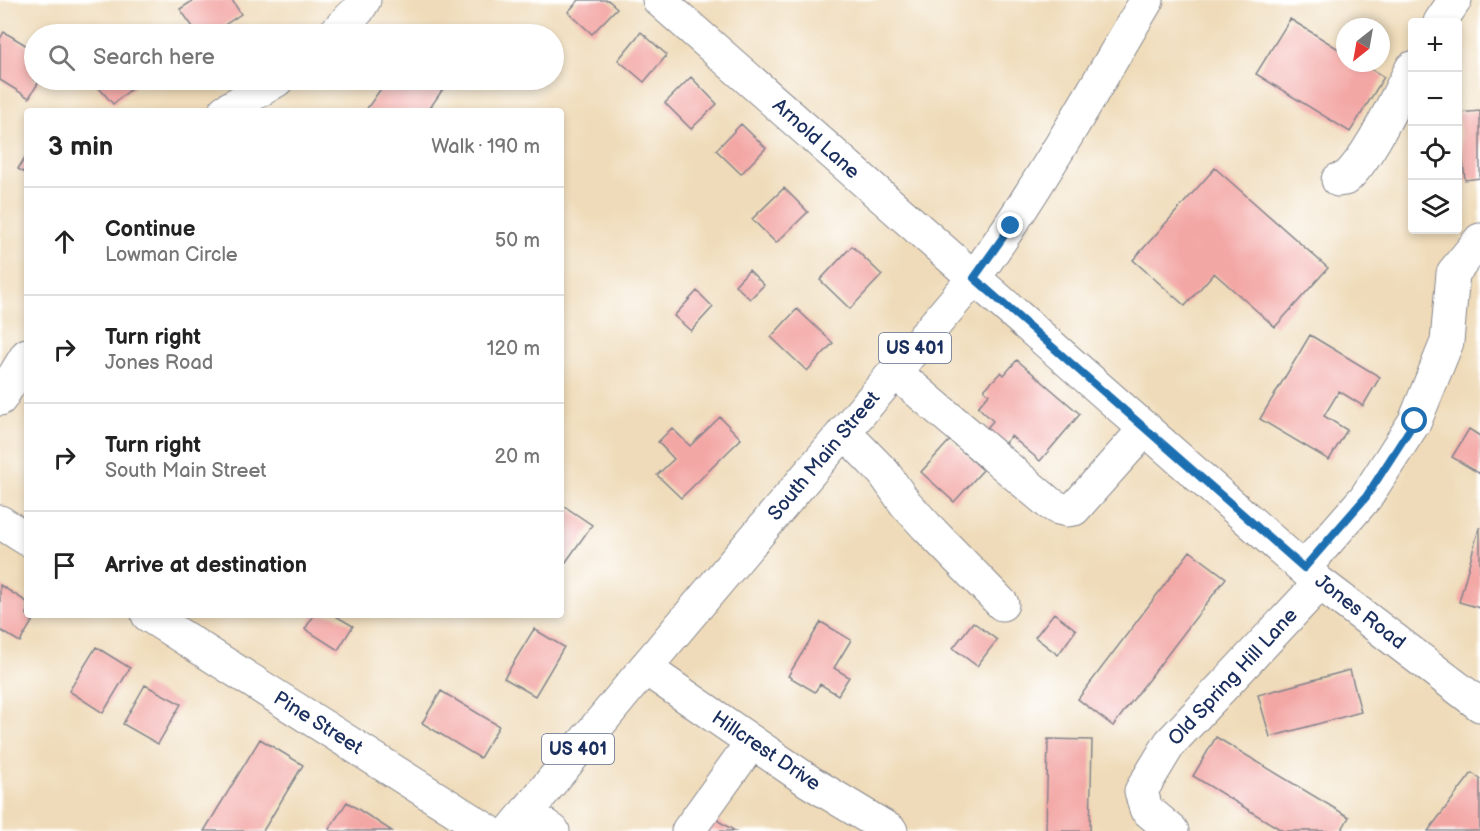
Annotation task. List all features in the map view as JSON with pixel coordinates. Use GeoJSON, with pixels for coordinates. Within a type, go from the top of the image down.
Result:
{"type":"FeatureCollection","features":[{"type":"Feature","properties":{"kind":"street"},"geometry":{"type":"LineString","coordinates":[[344,24],[364,0]]}},
{"type":"Feature","properties":{"kind":"street","name":"Arnold Lane"},"geometry":{"type":"LineString","coordinates":[[659,0],[974,278]]}},
{"type":"Feature","properties":{"kind":"street","name":"South Main Street"},"geometry":{"type":"LineString","coordinates":[[519,822],[645,668],[974,278],[1047,170],[1147,0]]}},
{"type":"Feature","properties":{"kind":"street"},"geometry":{"type":"LineString","coordinates":[[1443,18],[1455,0]]}},
{"type":"Feature","properties":{"kind":"street"},"geometry":{"type":"LineString","coordinates":[[1338,180],[1345,179],[1358,165],[1411,72]]}},
{"type":"Feature","properties":{"kind":"street"},"geometry":{"type":"LineString","coordinates":[[230,108],[260,90]]}},
{"type":"Feature","properties":{"kind":"street","name":"Old Spring Hill Lane"},"geometry":{"type":"LineString","coordinates":[[1172,831],[1146,809],[1141,791],[1170,743],[1312,575],[1415,421],[1447,342],[1453,273],[1480,240]]}},
{"type":"Feature","properties":{"kind":"street","name":"Jones Road"},"geometry":{"type":"LineString","coordinates":[[974,278],[1312,575],[1480,705]]}},
{"type":"Feature","properties":{"kind":"street"},"geometry":{"type":"LineString","coordinates":[[0,399],[24,360]]}},
{"type":"Feature","properties":{"kind":"street"},"geometry":{"type":"LineString","coordinates":[[895,372],[1049,503],[1067,510],[1074,509],[1146,428]]}},
{"type":"Feature","properties":{"kind":"street"},"geometry":{"type":"LineString","coordinates":[[844,432],[884,473],[912,511],[1002,604]]}},
{"type":"Feature","properties":{"kind":"street"},"geometry":{"type":"LineString","coordinates":[[0,522],[24,537]]}},
{"type":"Feature","properties":{"kind":"street","name":"Pine Street"},"geometry":{"type":"LineString","coordinates":[[153,618],[488,831]]}},
{"type":"Feature","properties":{"kind":"street","name":"Hillcrest Drive"},"geometry":{"type":"LineString","coordinates":[[645,668],[810,782],[891,831]]}},
{"type":"Feature","properties":{"kind":"street"},"geometry":{"type":"LineString","coordinates":[[688,831],[752,742]]}},
{"type":"Feature","properties":{"kind":"street"},"geometry":{"type":"LineString","coordinates":[[519,822],[553,831]]}},
{"type":"Feature","properties":{"kind":"building"},"geometry":{"type":"Polygon","coordinates":[[[194,0],[232,0],[241,14],[226,24],[191,24],[180,9],[194,0]]]}},
{"type":"Feature","properties":{"kind":"building"},"geometry":{"type":"Polygon","coordinates":[[[579,0],[608,0],[617,8],[592,34],[568,12],[579,0]]]}},
{"type":"Feature","properties":{"kind":"building"},"geometry":{"type":"Polygon","coordinates":[[[1290,19],[1336,47],[1336,72],[1376,72],[1384,77],[1350,132],[1256,74],[1290,19]]]}},
{"type":"Feature","properties":{"kind":"building"},"geometry":{"type":"Polygon","coordinates":[[[4,32],[24,44],[24,90],[34,90],[29,98],[0,80],[0,39],[4,32]]]}},
{"type":"Feature","properties":{"kind":"building"},"geometry":{"type":"Polygon","coordinates":[[[641,32],[667,55],[644,82],[618,60],[641,32]]]}},
{"type":"Feature","properties":{"kind":"building"},"geometry":{"type":"Polygon","coordinates":[[[691,77],[717,104],[691,129],[665,103],[691,77]]]}},
{"type":"Feature","properties":{"kind":"building"},"geometry":{"type":"Polygon","coordinates":[[[101,90],[130,90],[113,104],[101,90]]]}},
{"type":"Feature","properties":{"kind":"building"},"geometry":{"type":"Polygon","coordinates":[[[380,90],[442,90],[430,108],[367,108],[380,90]]]}},
{"type":"Feature","properties":{"kind":"building"},"geometry":{"type":"Polygon","coordinates":[[[1480,111],[1480,178],[1465,180],[1462,113],[1480,111]]]}},
{"type":"Feature","properties":{"kind":"building"},"geometry":{"type":"Polygon","coordinates":[[[741,124],[766,148],[741,174],[716,150],[741,124]]]}},
{"type":"Feature","properties":{"kind":"building"},"geometry":{"type":"Polygon","coordinates":[[[24,159],[24,172],[18,169],[24,159]]]}},
{"type":"Feature","properties":{"kind":"building"},"geometry":{"type":"Polygon","coordinates":[[[1215,168],[1328,268],[1275,327],[1214,273],[1185,306],[1133,260],[1215,168]]]}},
{"type":"Feature","properties":{"kind":"building"},"geometry":{"type":"Polygon","coordinates":[[[784,188],[808,212],[776,243],[752,219],[784,188]]]}},
{"type":"Feature","properties":{"kind":"building"},"geometry":{"type":"Polygon","coordinates":[[[852,246],[882,275],[850,309],[820,280],[852,246]]]}},
{"type":"Feature","properties":{"kind":"building"},"geometry":{"type":"Polygon","coordinates":[[[749,270],[764,285],[750,299],[735,285],[749,270]]]}},
{"type":"Feature","properties":{"kind":"building"},"geometry":{"type":"Polygon","coordinates":[[[697,291],[713,307],[691,331],[674,316],[697,291]]]}},
{"type":"Feature","properties":{"kind":"building"},"geometry":{"type":"Polygon","coordinates":[[[797,309],[833,343],[807,371],[771,337],[797,309]]]}},
{"type":"Feature","properties":{"kind":"building"},"geometry":{"type":"Polygon","coordinates":[[[1310,335],[1380,377],[1363,406],[1339,391],[1324,416],[1347,430],[1329,460],[1260,419],[1310,335]]]}},
{"type":"Feature","properties":{"kind":"building"},"geometry":{"type":"Polygon","coordinates":[[[1017,360],[1080,414],[1040,461],[1011,436],[998,451],[980,436],[993,421],[978,407],[989,394],[984,390],[1001,372],[1004,375],[1017,360]]]}},
{"type":"Feature","properties":{"kind":"building"},"geometry":{"type":"Polygon","coordinates":[[[720,417],[741,439],[681,498],[657,475],[674,459],[658,442],[672,428],[690,446],[720,417]]]}},
{"type":"Feature","properties":{"kind":"building"},"geometry":{"type":"Polygon","coordinates":[[[1469,429],[1480,436],[1480,474],[1452,457],[1469,429]]]}},
{"type":"Feature","properties":{"kind":"building"},"geometry":{"type":"Polygon","coordinates":[[[950,440],[983,470],[954,502],[921,472],[950,440]]]}},
{"type":"Feature","properties":{"kind":"building"},"geometry":{"type":"Polygon","coordinates":[[[564,506],[592,525],[564,565],[564,506]]]}},
{"type":"Feature","properties":{"kind":"building"},"geometry":{"type":"Polygon","coordinates":[[[1480,528],[1480,608],[1459,602],[1480,528]]]}},
{"type":"Feature","properties":{"kind":"building"},"geometry":{"type":"Polygon","coordinates":[[[1190,551],[1226,578],[1113,726],[1078,699],[1190,551]]]}},
{"type":"Feature","properties":{"kind":"building"},"geometry":{"type":"Polygon","coordinates":[[[0,585],[24,600],[24,618],[34,618],[20,642],[0,630],[0,585]]]}},
{"type":"Feature","properties":{"kind":"building"},"geometry":{"type":"Polygon","coordinates":[[[1054,613],[1076,630],[1058,655],[1035,637],[1054,613]]]}},
{"type":"Feature","properties":{"kind":"building"},"geometry":{"type":"Polygon","coordinates":[[[312,618],[339,618],[353,626],[338,650],[305,629],[312,618]]]}},
{"type":"Feature","properties":{"kind":"building"},"geometry":{"type":"Polygon","coordinates":[[[821,622],[851,640],[834,668],[849,677],[838,695],[820,684],[815,692],[788,676],[821,622]]]}},
{"type":"Feature","properties":{"kind":"building"},"geometry":{"type":"Polygon","coordinates":[[[973,622],[997,640],[977,666],[953,648],[973,622]]]}},
{"type":"Feature","properties":{"kind":"building"},"geometry":{"type":"Polygon","coordinates":[[[534,629],[564,647],[535,696],[504,678],[534,629]]]}},
{"type":"Feature","properties":{"kind":"building"},"geometry":{"type":"Polygon","coordinates":[[[96,647],[130,668],[103,713],[69,691],[96,647]]]}},
{"type":"Feature","properties":{"kind":"building"},"geometry":{"type":"Polygon","coordinates":[[[1350,670],[1361,712],[1270,737],[1258,695],[1350,670]]]}},
{"type":"Feature","properties":{"kind":"building"},"geometry":{"type":"Polygon","coordinates":[[[145,685],[181,704],[158,744],[123,724],[145,685]]]}},
{"type":"Feature","properties":{"kind":"building"},"geometry":{"type":"Polygon","coordinates":[[[441,691],[499,726],[480,758],[422,723],[441,691]]]}},
{"type":"Feature","properties":{"kind":"building"},"geometry":{"type":"Polygon","coordinates":[[[1216,737],[1349,817],[1341,831],[1283,831],[1193,776],[1216,737]]]}},
{"type":"Feature","properties":{"kind":"building"},"geometry":{"type":"Polygon","coordinates":[[[260,739],[303,765],[263,831],[204,831],[260,739]]]}},
{"type":"Feature","properties":{"kind":"building"},"geometry":{"type":"Polygon","coordinates":[[[1048,739],[1092,740],[1090,831],[1046,831],[1048,739]]]}},
{"type":"Feature","properties":{"kind":"building"},"geometry":{"type":"Polygon","coordinates":[[[1472,773],[1480,779],[1480,831],[1428,831],[1472,773]]]}},
{"type":"Feature","properties":{"kind":"building"},"geometry":{"type":"Polygon","coordinates":[[[347,802],[392,831],[332,831],[329,829],[347,802]]]}},
{"type":"Feature","properties":{"kind":"building"},"geometry":{"type":"Polygon","coordinates":[[[710,816],[735,831],[701,831],[710,816]]]}},
{"type":"Feature","properties":{"kind":"route"},"geometry":{"type":"LineString","coordinates":[[1011,226],[974,278],[1304,568],[1366,497],[1415,421]]}}]}
